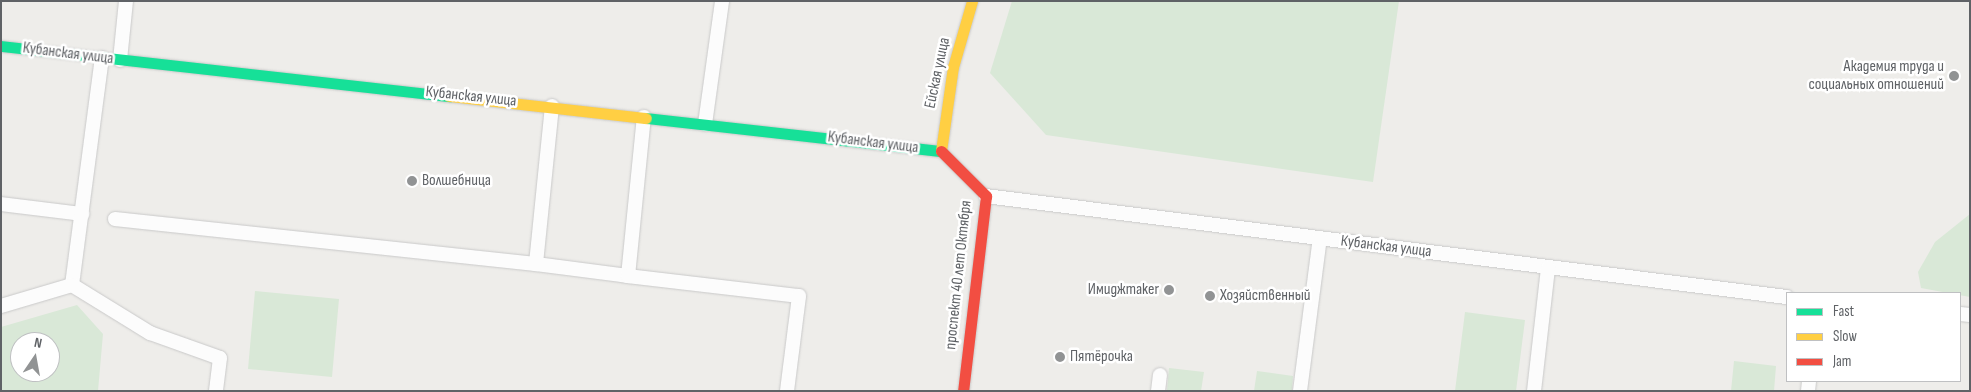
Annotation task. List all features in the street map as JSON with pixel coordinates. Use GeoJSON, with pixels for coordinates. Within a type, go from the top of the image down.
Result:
{"type":"FeatureCollection","features":[{"type":"Feature","properties":{"kind":"street","name":"Ейская улица"},"geometry":{"type":"LineString","coordinates":[[941,151],[953,67],[972,1]]}},
{"type":"Feature","properties":{"kind":"street","name":"Кубанская улица"},"geometry":{"type":"LineString","coordinates":[[1,46],[552,106],[941,151]]}},
{"type":"Feature","properties":{"kind":"street","name":"проспект 40 лет Октября"},"geometry":{"type":"LineString","coordinates":[[941,151],[986,196],[963,391]]}},
{"type":"Feature","properties":{"kind":"lane"},"geometry":{"type":"LineString","coordinates":[[120,60],[126,1]]}},
{"type":"Feature","properties":{"kind":"lane"},"geometry":{"type":"LineString","coordinates":[[705,124],[722,1]]}},
{"type":"Feature","properties":{"kind":"lane"},"geometry":{"type":"LineString","coordinates":[[72,285],[102,58]]}},
{"type":"Feature","properties":{"kind":"lane"},"geometry":{"type":"LineString","coordinates":[[536,264],[552,106]]}},
{"type":"Feature","properties":{"kind":"lane"},"geometry":{"type":"LineString","coordinates":[[628,276],[644,117]]}},
{"type":"Feature","properties":{"kind":"lane","name":"Кубанская улица"},"geometry":{"type":"LineString","coordinates":[[986,196],[1786,297]]}},
{"type":"Feature","properties":{"kind":"lane"},"geometry":{"type":"LineString","coordinates":[[1,204],[82,214]]}},
{"type":"Feature","properties":{"kind":"lane"},"geometry":{"type":"LineString","coordinates":[[115,219],[536,264],[798,296],[787,391]]}},
{"type":"Feature","properties":{"kind":"lane"},"geometry":{"type":"LineString","coordinates":[[1300,391],[1320,238]]}},
{"type":"Feature","properties":{"kind":"lane"},"geometry":{"type":"LineString","coordinates":[[1534,391],[1548,268]]}},
{"type":"Feature","properties":{"kind":"lane"},"geometry":{"type":"LineString","coordinates":[[1,306],[72,285],[150,333],[220,358],[216,391]]}},
{"type":"Feature","properties":{"kind":"lane"},"geometry":{"type":"LineString","coordinates":[[1158,391],[1160,375]]}},
{"type":"Feature","properties":{"kind":"green space"},"geometry":{"type":"Polygon","coordinates":[[[1012,1],[1399,1],[1373,182],[1046,135],[990,73],[1012,1]]]}},
{"type":"Feature","properties":{"kind":"green space"},"geometry":{"type":"Polygon","coordinates":[[[1970,214],[1970,297],[1961,295],[1961,292],[1943,292],[1921,288],[1918,272],[1935,242],[1970,214]]]}},
{"type":"Feature","properties":{"kind":"green space"},"geometry":{"type":"Polygon","coordinates":[[[255,291],[339,299],[332,377],[248,369],[255,291]]]}},
{"type":"Feature","properties":{"kind":"green space"},"geometry":{"type":"Polygon","coordinates":[[[77,305],[103,334],[98,391],[1,391],[1,327],[77,305]]]}},
{"type":"Feature","properties":{"kind":"green space"},"geometry":{"type":"Polygon","coordinates":[[[1465,312],[1525,320],[1516,391],[1455,391],[1465,312]]]}},
{"type":"Feature","properties":{"kind":"green space"},"geometry":{"type":"Polygon","coordinates":[[[1734,361],[1776,366],[1774,391],[1731,391],[1734,361]]]}},
{"type":"Feature","properties":{"kind":"green space"},"geometry":{"type":"Polygon","coordinates":[[[1169,368],[1204,372],[1201,391],[1167,391],[1169,368]]]}},
{"type":"Feature","properties":{"kind":"green space"},"geometry":{"type":"Polygon","coordinates":[[[1257,371],[1293,376],[1292,391],[1254,391],[1257,371]]]}},
{"type":"Feature","properties":{"kind":"traffic: fast"},"geometry":{"type":"LineString","coordinates":[[1,46],[449,96]]}},
{"type":"Feature","properties":{"kind":"traffic: fast"},"geometry":{"type":"LineString","coordinates":[[646,118],[941,151]]}},
{"type":"Feature","properties":{"kind":"traffic: slow"},"geometry":{"type":"LineString","coordinates":[[941,151],[953,67],[972,1]]}},
{"type":"Feature","properties":{"kind":"traffic: slow"},"geometry":{"type":"LineString","coordinates":[[449,96],[646,118]]}},
{"type":"Feature","properties":{"kind":"traffic: jam"},"geometry":{"type":"LineString","coordinates":[[941,151],[986,196],[963,391]]}},
{"type":"Feature","properties":{"kind":"place","name":"Академия труда и социальных отношений"},"geometry":{"type":"Point","coordinates":[1954,76]}},
{"type":"Feature","properties":{"kind":"place","name":"Волшебница"},"geometry":{"type":"Point","coordinates":[412,181]}},
{"type":"Feature","properties":{"kind":"place","name":"Имиджmaker"},"geometry":{"type":"Point","coordinates":[1169,290]}},
{"type":"Feature","properties":{"kind":"place","name":"Хозяйственный"},"geometry":{"type":"Point","coordinates":[1210,296]}},
{"type":"Feature","properties":{"kind":"place","name":"Пятёрочка"},"geometry":{"type":"Point","coordinates":[1060,357]}}]}
